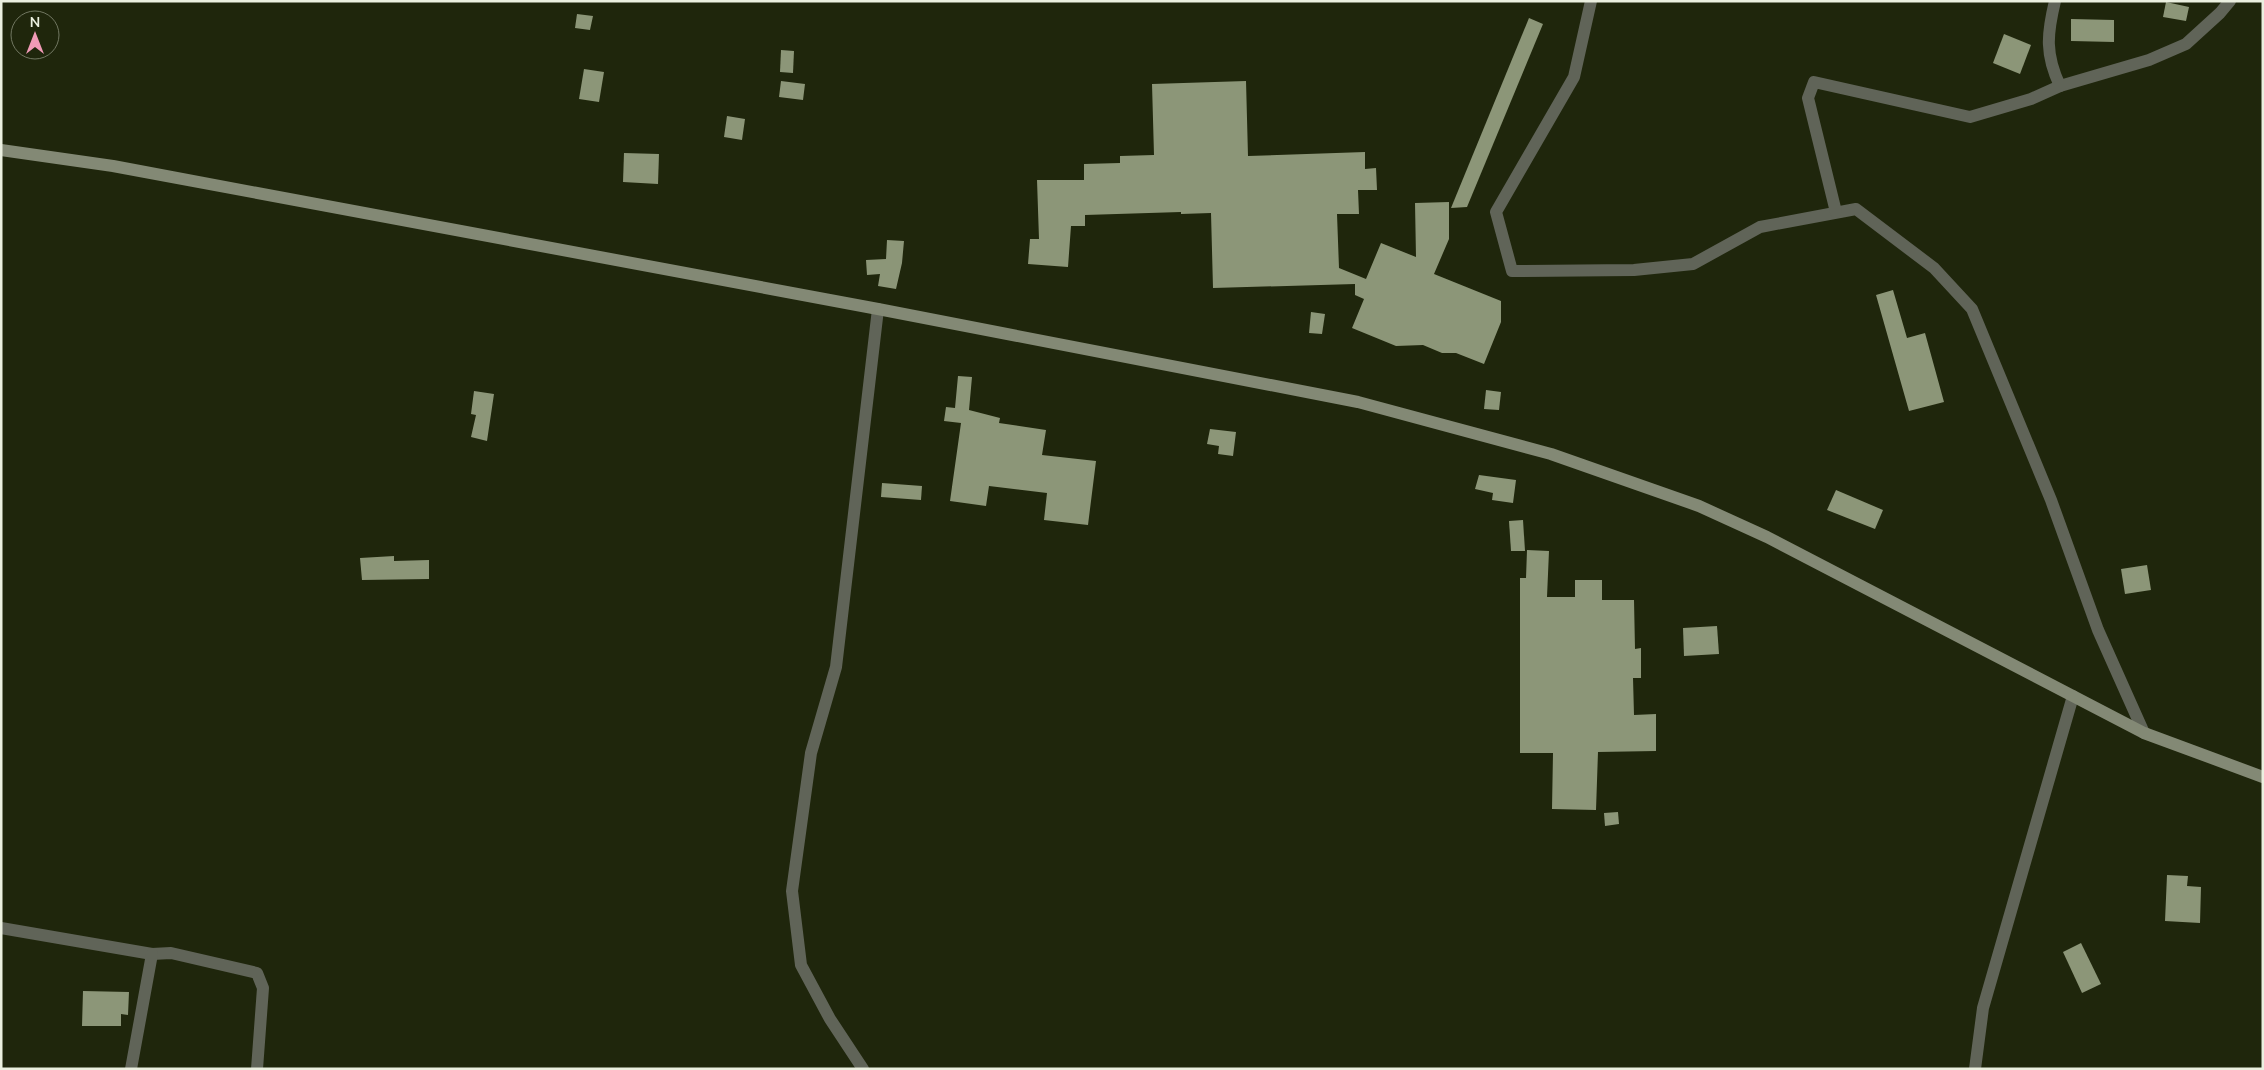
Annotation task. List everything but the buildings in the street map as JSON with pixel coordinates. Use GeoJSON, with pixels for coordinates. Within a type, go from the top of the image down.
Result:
{"type":"FeatureCollection","features":[{"type":"Feature","properties":{"kind":"main road"},"geometry":{"type":"LineString","coordinates":[[1,150],[113,166],[878,309],[1358,402],[1551,454],[1699,506],[1767,537],[2144,733],[2263,777]]}},
{"type":"Feature","properties":{"kind":"street"},"geometry":{"type":"LineString","coordinates":[[1591,1],[1574,77],[1496,212],[1512,271],[1634,270],[1693,264],[1760,227],[1856,209],[1934,268],[1972,309],[2051,500],[2098,630],[2144,733]]}},
{"type":"Feature","properties":{"kind":"street"},"geometry":{"type":"LineString","coordinates":[[2055,1],[2048,33],[2052,70],[2060,86]]}},
{"type":"Feature","properties":{"kind":"street"},"geometry":{"type":"LineString","coordinates":[[1836,212],[1808,98],[1814,82],[1970,117],[2031,99],[2060,86],[2148,60],[2186,44],[2220,13],[2230,1]]}},
{"type":"Feature","properties":{"kind":"street"},"geometry":{"type":"LineString","coordinates":[[863,1069],[830,1019],[801,966],[792,891],[811,754],[836,667],[878,309]]}},
{"type":"Feature","properties":{"kind":"street"},"geometry":{"type":"LineString","coordinates":[[1975,1069],[1984,1008],[2073,696]]}},
{"type":"Feature","properties":{"kind":"street"},"geometry":{"type":"LineString","coordinates":[[1,928],[152,954],[171,953],[257,973],[263,988],[257,1069]]}},
{"type":"Feature","properties":{"kind":"street"},"geometry":{"type":"LineString","coordinates":[[131,1069],[152,954]]}}]}
